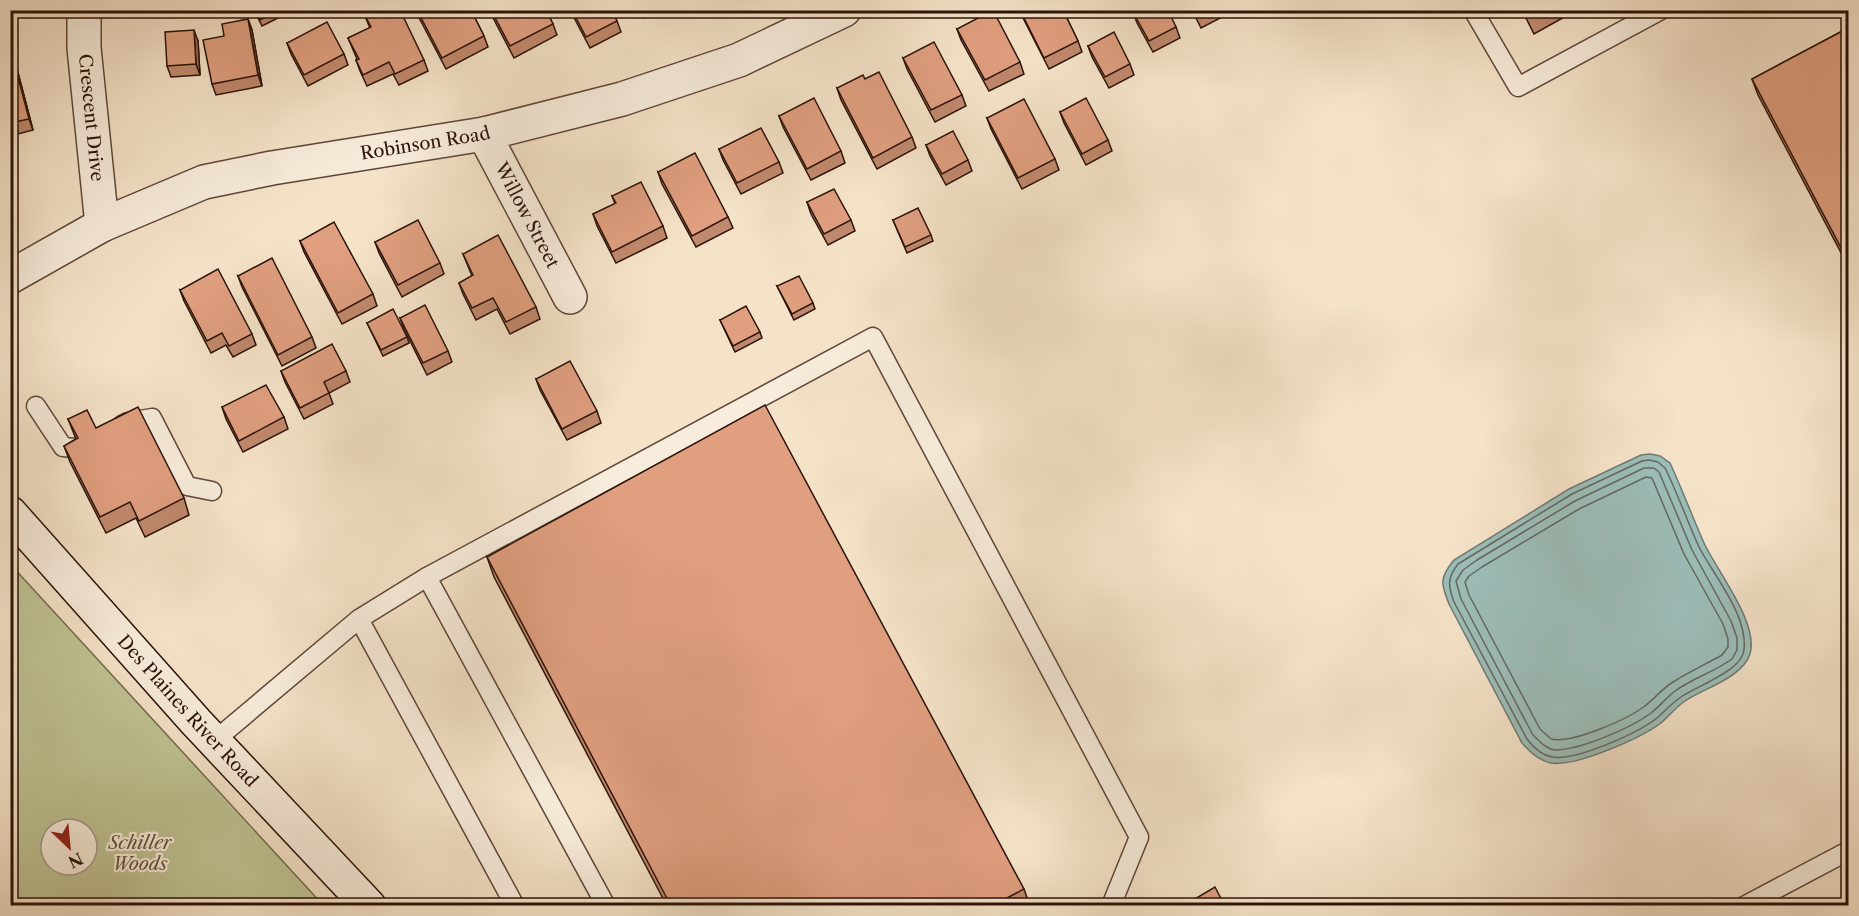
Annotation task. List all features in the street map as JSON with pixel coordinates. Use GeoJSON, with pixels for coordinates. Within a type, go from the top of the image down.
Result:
{"type":"FeatureCollection","features":[{"type":"Feature","properties":{"kind":"street","name":"Crescent Drive"},"geometry":{"type":"LineString","coordinates":[[84,10],[84,48],[102,225]]}},
{"type":"Feature","properties":{"kind":"street","name":"Robinson Road"},"geometry":{"type":"LineString","coordinates":[[10,278],[102,225],[204,182],[272,168],[484,134],[622,99],[728,64],[844,10]]}},
{"type":"Feature","properties":{"kind":"street","name":"Willow Street"},"geometry":{"type":"LineString","coordinates":[[484,134],[570,297]]}},
{"type":"Feature","properties":{"kind":"street","name":"Des Plaines River Road"},"geometry":{"type":"LineString","coordinates":[[10,513],[214,741],[369,906]]}},
{"type":"Feature","properties":{"kind":"lane"},"geometry":{"type":"LineString","coordinates":[[1473,10],[1518,87],[1661,10]]}},
{"type":"Feature","properties":{"kind":"lane"},"geometry":{"type":"LineString","coordinates":[[214,741],[358,619],[427,577],[873,336],[1139,837],[1111,906]]}},
{"type":"Feature","properties":{"kind":"lane"},"geometry":{"type":"LineString","coordinates":[[36,406],[63,447],[80,446]]}},
{"type":"Feature","properties":{"kind":"lane"},"geometry":{"type":"LineString","coordinates":[[108,432],[128,422],[152,418],[187,486],[212,492]]}},
{"type":"Feature","properties":{"kind":"lane"},"geometry":{"type":"LineString","coordinates":[[427,577],[606,906]]}},
{"type":"Feature","properties":{"kind":"lane"},"geometry":{"type":"LineString","coordinates":[[358,619],[515,906]]}},
{"type":"Feature","properties":{"kind":"lane"},"geometry":{"type":"LineString","coordinates":[[1744,906],[1848,850]]}},
{"type":"Feature","properties":{"kind":"green space","name":"Schiller Woods"},"geometry":{"type":"Polygon","coordinates":[[[11,565],[323,905],[11,905],[11,565]]]}},
{"type":"Feature","properties":{"kind":"water"},"geometry":{"type":"Polygon","coordinates":[[[1641,455],[1660,456],[1670,463],[1704,543],[1743,613],[1751,641],[1750,654],[1746,662],[1731,676],[1685,701],[1661,723],[1639,736],[1576,761],[1546,762],[1522,743],[1449,604],[1443,586],[1444,577],[1454,560],[1569,489],[1641,455]]]}},
{"type":"Feature","properties":{"kind":"building"},"geometry":{"type":"Polygon","coordinates":[[[255,10],[279,10],[260,20],[255,10]]]}},
{"type":"Feature","properties":{"kind":"building"},"geometry":{"type":"Polygon","coordinates":[[[365,10],[400,10],[424,60],[395,74],[389,62],[363,75],[356,60],[359,59],[348,38],[371,27],[363,12],[365,10]]]}},
{"type":"Feature","properties":{"kind":"building"},"geometry":{"type":"Polygon","coordinates":[[[417,10],[471,10],[484,36],[442,58],[417,10]]]}},
{"type":"Feature","properties":{"kind":"building"},"geometry":{"type":"Polygon","coordinates":[[[491,10],[546,10],[553,24],[510,46],[491,10]]]}},
{"type":"Feature","properties":{"kind":"building"},"geometry":{"type":"Polygon","coordinates":[[[572,10],[612,10],[617,21],[586,37],[572,10]]]}},
{"type":"Feature","properties":{"kind":"building"},"geometry":{"type":"Polygon","coordinates":[[[993,10],[1020,62],[985,80],[957,29],[993,10]]]}},
{"type":"Feature","properties":{"kind":"building"},"geometry":{"type":"Polygon","coordinates":[[[1020,10],[1063,10],[1078,41],[1044,58],[1020,10]]]}},
{"type":"Feature","properties":{"kind":"building"},"geometry":{"type":"Polygon","coordinates":[[[1136,10],[1168,10],[1176,27],[1149,41],[1133,12],[1136,10]]]}},
{"type":"Feature","properties":{"kind":"building"},"geometry":{"type":"Polygon","coordinates":[[[1194,10],[1209,10],[1197,16],[1194,10]]]}},
{"type":"Feature","properties":{"kind":"building"},"geometry":{"type":"Polygon","coordinates":[[[248,19],[258,75],[212,84],[203,40],[224,36],[222,24],[248,19]]]}},
{"type":"Feature","properties":{"kind":"building"},"geometry":{"type":"Polygon","coordinates":[[[327,22],[344,54],[304,75],[287,43],[327,22]]]}},
{"type":"Feature","properties":{"kind":"building"},"geometry":{"type":"Polygon","coordinates":[[[1848,28],[1848,261],[1752,79],[1848,28]]]}},
{"type":"Feature","properties":{"kind":"building"},"geometry":{"type":"Polygon","coordinates":[[[194,30],[196,64],[167,66],[165,32],[194,30]]]}},
{"type":"Feature","properties":{"kind":"building"},"geometry":{"type":"Polygon","coordinates":[[[1114,32],[1130,64],[1105,77],[1088,46],[1114,32]]]}},
{"type":"Feature","properties":{"kind":"building"},"geometry":{"type":"Polygon","coordinates":[[[934,42],[962,95],[931,110],[903,58],[934,42]]]}},
{"type":"Feature","properties":{"kind":"building"},"geometry":{"type":"Polygon","coordinates":[[[10,58],[13,58],[29,119],[10,123],[10,58]]]}},
{"type":"Feature","properties":{"kind":"building"},"geometry":{"type":"Polygon","coordinates":[[[879,72],[912,137],[873,158],[837,88],[863,75],[865,79],[879,72]]]}},
{"type":"Feature","properties":{"kind":"building"},"geometry":{"type":"Polygon","coordinates":[[[814,98],[841,151],[807,169],[779,116],[814,98]]]}},
{"type":"Feature","properties":{"kind":"building"},"geometry":{"type":"Polygon","coordinates":[[[1086,98],[1108,140],[1082,154],[1060,112],[1086,98]]]}},
{"type":"Feature","properties":{"kind":"building"},"geometry":{"type":"Polygon","coordinates":[[[1024,99],[1055,159],[1018,178],[987,118],[1024,99]]]}},
{"type":"Feature","properties":{"kind":"building"},"geometry":{"type":"Polygon","coordinates":[[[761,128],[779,162],[737,183],[719,149],[761,128]]]}},
{"type":"Feature","properties":{"kind":"building"},"geometry":{"type":"Polygon","coordinates":[[[953,131],[968,160],[942,174],[926,145],[953,131]]]}},
{"type":"Feature","properties":{"kind":"building"},"geometry":{"type":"Polygon","coordinates":[[[695,153],[728,217],[692,236],[658,172],[695,153]]]}},
{"type":"Feature","properties":{"kind":"building"},"geometry":{"type":"Polygon","coordinates":[[[641,182],[663,226],[612,252],[593,214],[616,203],[612,196],[641,182]]]}},
{"type":"Feature","properties":{"kind":"building"},"geometry":{"type":"Polygon","coordinates":[[[834,189],[851,220],[824,234],[807,202],[834,189]]]}},
{"type":"Feature","properties":{"kind":"building"},"geometry":{"type":"Polygon","coordinates":[[[918,208],[931,235],[905,247],[893,220],[918,208]]]}},
{"type":"Feature","properties":{"kind":"building"},"geometry":{"type":"Polygon","coordinates":[[[418,220],[440,263],[398,285],[375,242],[418,220]]]}},
{"type":"Feature","properties":{"kind":"building"},"geometry":{"type":"Polygon","coordinates":[[[334,222],[373,294],[338,313],[300,241],[334,222]]]}},
{"type":"Feature","properties":{"kind":"building"},"geometry":{"type":"Polygon","coordinates":[[[498,235],[536,307],[506,322],[493,298],[472,308],[459,283],[473,275],[463,254],[498,235]]]}},
{"type":"Feature","properties":{"kind":"building"},"geometry":{"type":"Polygon","coordinates":[[[272,258],[312,337],[278,355],[238,276],[272,258]]]}},
{"type":"Feature","properties":{"kind":"building"},"geometry":{"type":"Polygon","coordinates":[[[218,269],[252,334],[229,346],[222,333],[207,341],[180,290],[218,269]]]}},
{"type":"Feature","properties":{"kind":"building"},"geometry":{"type":"Polygon","coordinates":[[[799,276],[813,303],[792,314],[777,286],[799,276]]]}},
{"type":"Feature","properties":{"kind":"building"},"geometry":{"type":"Polygon","coordinates":[[[425,305],[448,351],[423,363],[400,318],[425,305]]]}},
{"type":"Feature","properties":{"kind":"building"},"geometry":{"type":"Polygon","coordinates":[[[746,306],[760,332],[733,346],[720,320],[746,306]]]}},
{"type":"Feature","properties":{"kind":"building"},"geometry":{"type":"Polygon","coordinates":[[[393,309],[407,337],[381,350],[367,323],[393,309]]]}},
{"type":"Feature","properties":{"kind":"building"},"geometry":{"type":"Polygon","coordinates":[[[332,344],[346,371],[324,382],[329,393],[300,408],[281,371],[332,344]]]}},
{"type":"Feature","properties":{"kind":"building"},"geometry":{"type":"Polygon","coordinates":[[[570,361],[597,411],[562,429],[536,379],[570,361]]]}},
{"type":"Feature","properties":{"kind":"building"},"geometry":{"type":"Polygon","coordinates":[[[266,385],[284,417],[239,441],[222,407],[266,385]]]}},
{"type":"Feature","properties":{"kind":"building"},"geometry":{"type":"Polygon","coordinates":[[[765,405],[1024,889],[992,906],[671,906],[487,557],[765,405]]]}},
{"type":"Feature","properties":{"kind":"building"},"geometry":{"type":"Polygon","coordinates":[[[138,407],[184,498],[139,521],[130,502],[100,517],[64,446],[78,438],[68,419],[87,410],[96,428],[138,407]]]}},
{"type":"Feature","properties":{"kind":"building"},"geometry":{"type":"Polygon","coordinates":[[[1215,887],[1225,906],[1183,906],[1215,887]]]}}]}
